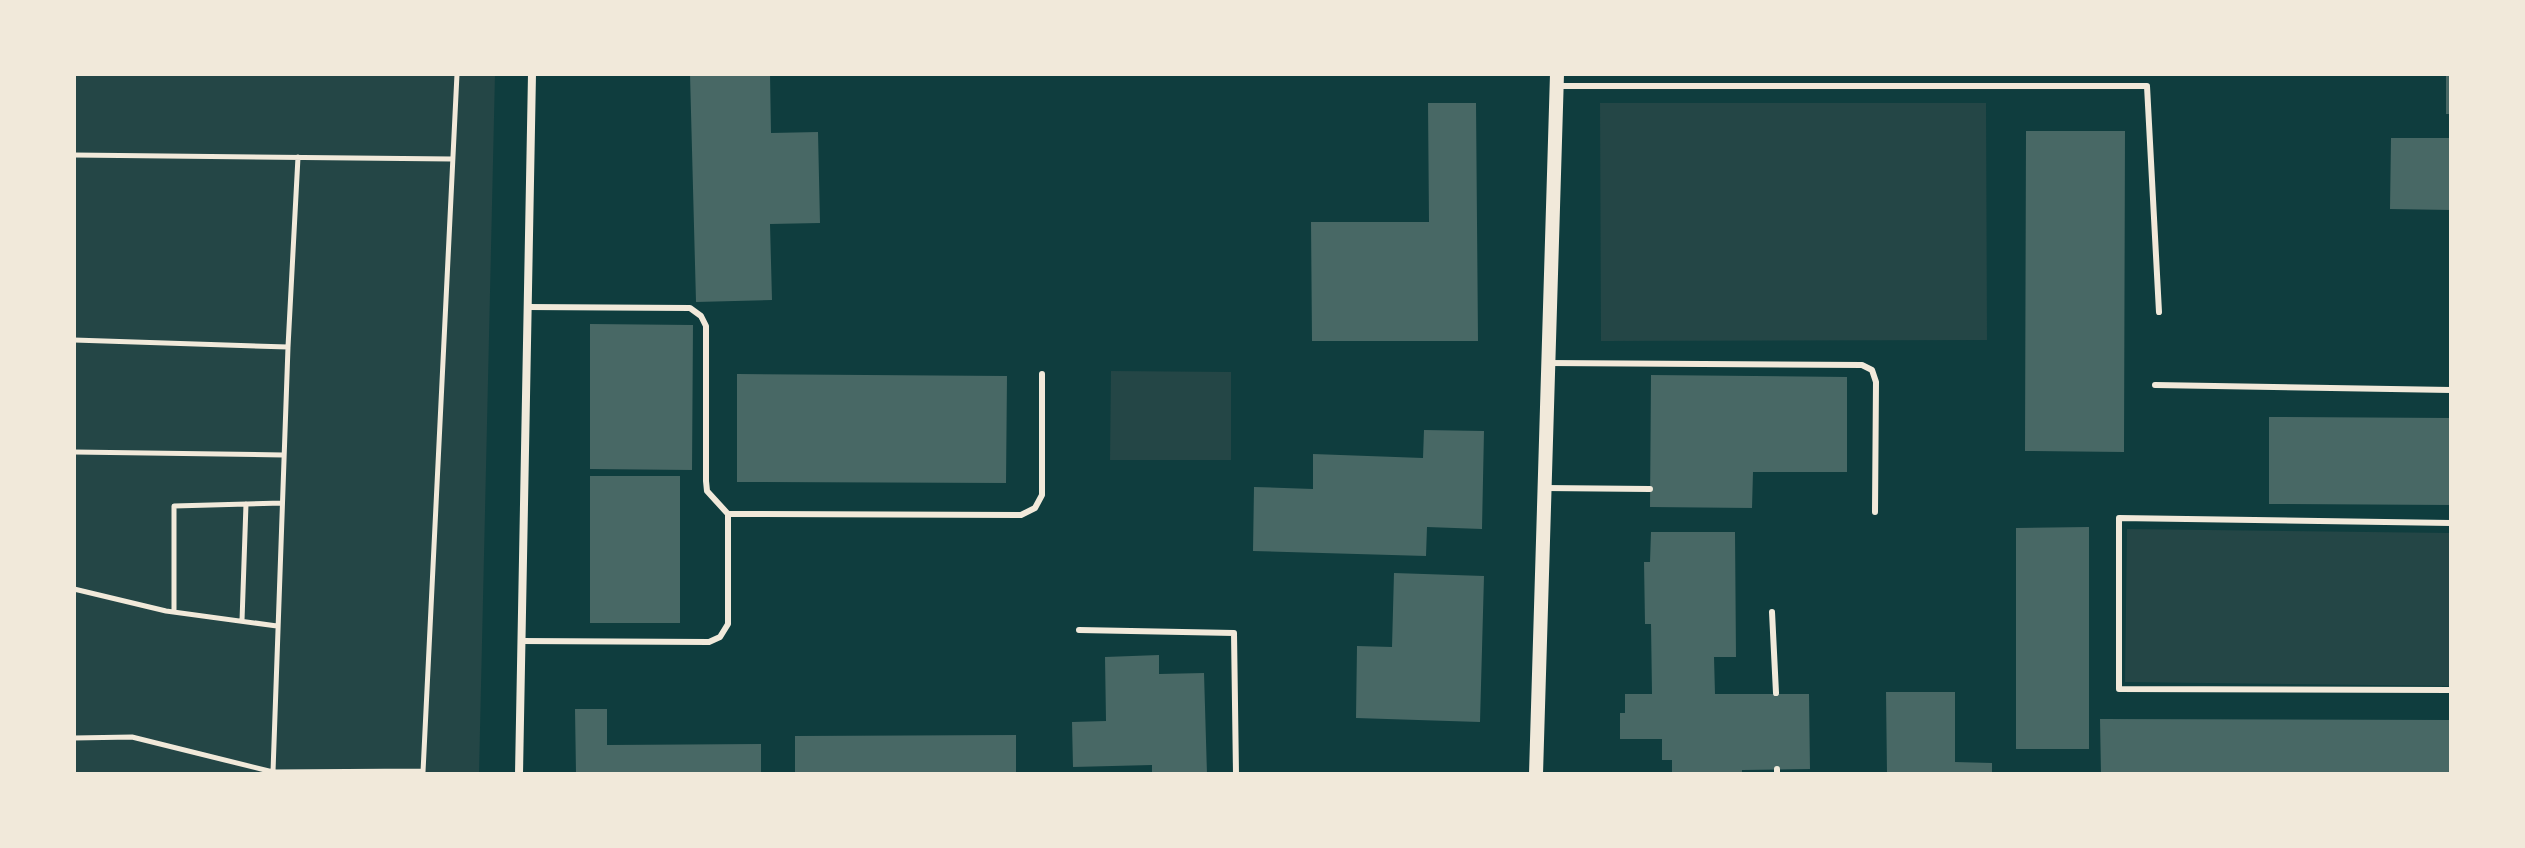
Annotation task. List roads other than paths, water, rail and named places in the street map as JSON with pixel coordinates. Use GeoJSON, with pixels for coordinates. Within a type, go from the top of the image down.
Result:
{"type":"FeatureCollection","features":[{"type":"Feature","properties":{"kind":"street"},"geometry":{"type":"LineString","coordinates":[[519,774],[532,74]]}},
{"type":"Feature","properties":{"kind":"street"},"geometry":{"type":"LineString","coordinates":[[1536,774],[1557,80]]}},
{"type":"Feature","properties":{"kind":"lane"},"geometry":{"type":"LineString","coordinates":[[1557,80],[2147,86],[2159,312]]}},
{"type":"Feature","properties":{"kind":"lane"},"geometry":{"type":"LineString","coordinates":[[521,641],[709,642],[720,637],[728,624],[728,514],[707,491],[706,326],[701,316],[690,308],[527,307]]}},
{"type":"Feature","properties":{"kind":"lane"},"geometry":{"type":"LineString","coordinates":[[1548,363],[1862,365],[1872,370],[1876,382],[1875,512]]}},
{"type":"Feature","properties":{"kind":"lane"},"geometry":{"type":"LineString","coordinates":[[728,514],[1021,515],[1035,508],[1042,495],[1042,374]]}},
{"type":"Feature","properties":{"kind":"lane"},"geometry":{"type":"LineString","coordinates":[[2155,385],[2451,390]]}},
{"type":"Feature","properties":{"kind":"lane"},"geometry":{"type":"LineString","coordinates":[[1545,488],[1650,489]]}},
{"type":"Feature","properties":{"kind":"lane"},"geometry":{"type":"LineString","coordinates":[[2451,523],[2119,518],[2119,689],[2451,690]]}},
{"type":"Feature","properties":{"kind":"lane"},"geometry":{"type":"LineString","coordinates":[[1772,612],[1776,693]]}},
{"type":"Feature","properties":{"kind":"lane"},"geometry":{"type":"LineString","coordinates":[[1079,630],[1234,633],[1236,774]]}}]}
